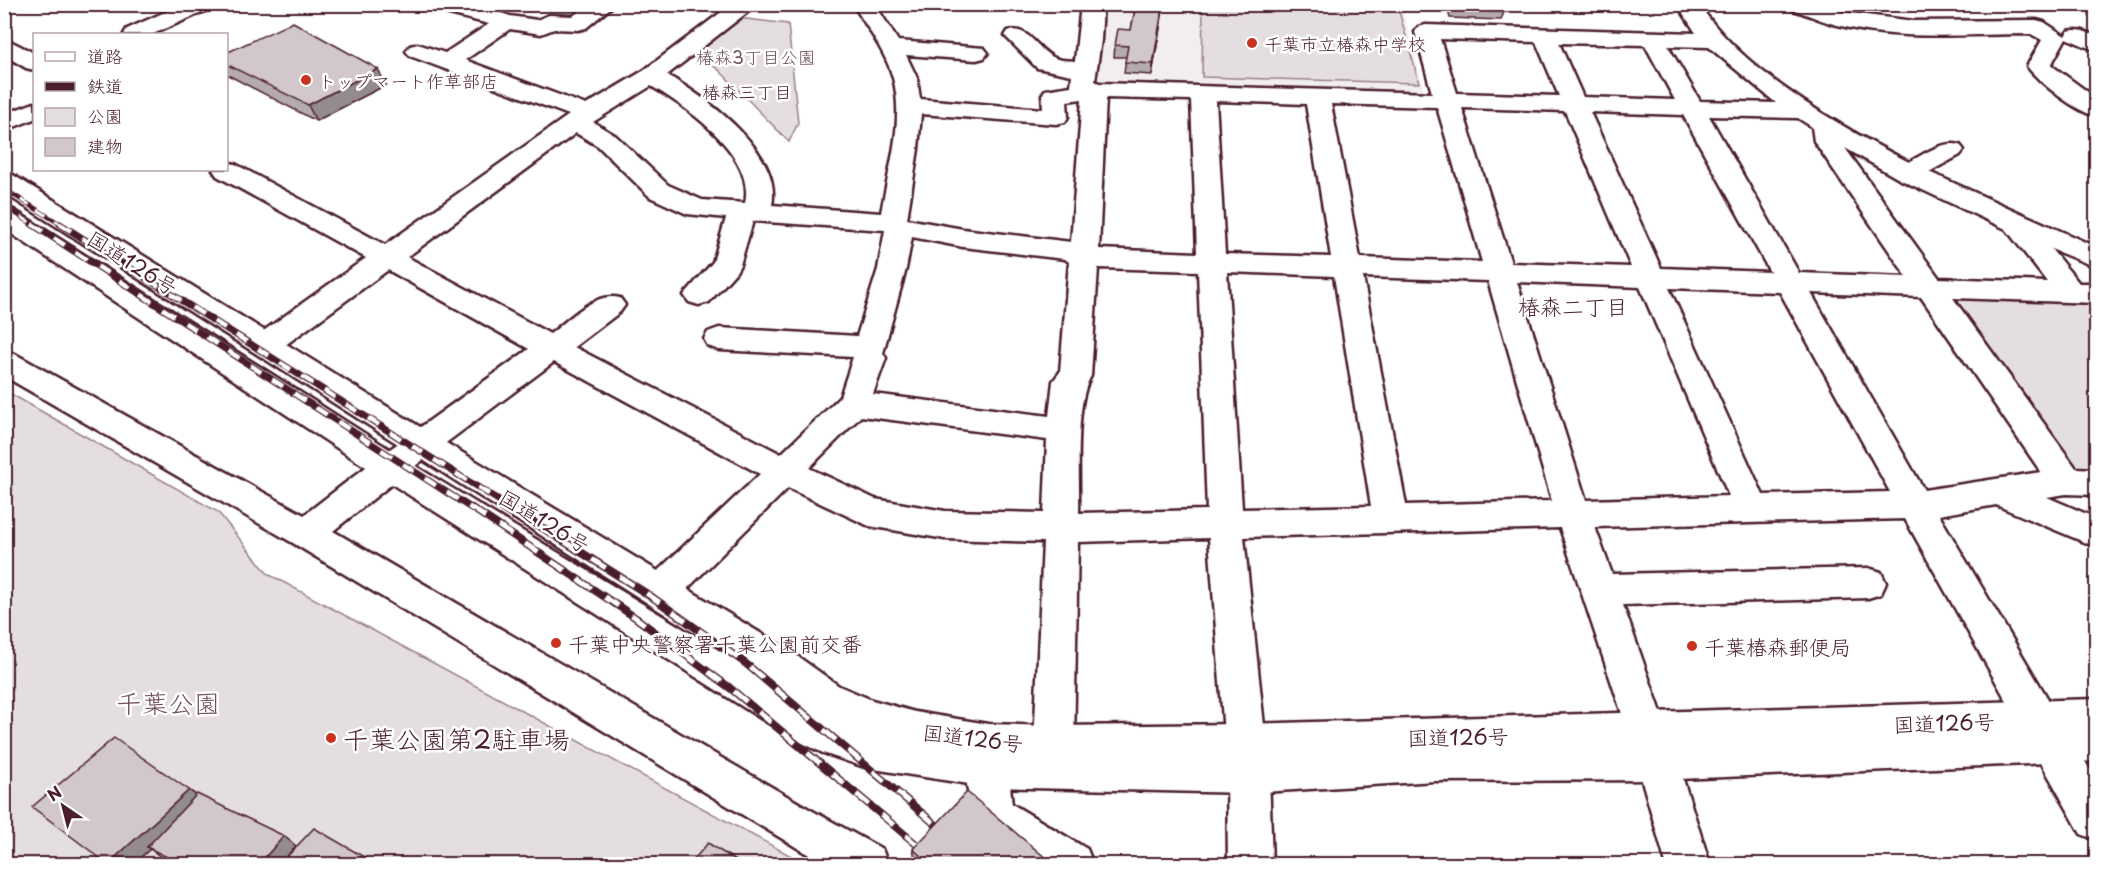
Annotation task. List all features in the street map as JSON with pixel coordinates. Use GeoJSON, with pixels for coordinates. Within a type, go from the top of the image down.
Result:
{"type":"FeatureCollection","features":[{"type":"Feature","properties":{"kind":"main road"},"geometry":{"type":"LineString","coordinates":[[137,33],[202,4]]}},
{"type":"Feature","properties":{"kind":"main road"},"geometry":{"type":"LineString","coordinates":[[438,4],[474,11],[506,22],[542,27],[549,22],[578,23],[604,4]]}},
{"type":"Feature","properties":{"kind":"main road"},"geometry":{"type":"LineString","coordinates":[[661,591],[854,402],[870,358],[867,354],[892,269],[909,106],[905,79],[890,47],[864,4]]}},
{"type":"Feature","properties":{"kind":"main road"},"geometry":{"type":"LineString","coordinates":[[1054,745],[1059,528],[1064,430],[1068,381],[1075,376],[1092,154],[1090,40],[1092,4]]}},
{"type":"Feature","properties":{"kind":"main road"},"geometry":{"type":"LineString","coordinates":[[1688,4],[1712,40],[1777,93],[1814,118],[1908,173],[2097,258]]}},
{"type":"Feature","properties":{"kind":"main road"},"geometry":{"type":"LineString","coordinates":[[1799,4],[1837,18],[1914,28],[2036,27],[2055,38],[2039,66],[2054,80],[2097,109]]}},
{"type":"Feature","properties":{"kind":"main road"},"geometry":{"type":"LineString","coordinates":[[266,344],[582,118],[651,76],[741,6]]}},
{"type":"Feature","properties":{"kind":"main road"},"geometry":{"type":"LineString","coordinates":[[447,62],[506,22]]}},
{"type":"Feature","properties":{"kind":"main road"},"geometry":{"type":"LineString","coordinates":[[1688,864],[1652,746],[1573,514],[1497,272],[1448,100],[1426,32],[1712,40]]}},
{"type":"Feature","properties":{"kind":"main road"},"geometry":{"type":"LineString","coordinates":[[1544,35],[1751,508]]}},
{"type":"Feature","properties":{"kind":"main road"},"geometry":{"type":"LineString","coordinates":[[1016,36],[1043,63],[1090,79],[1203,93],[1692,107],[1814,118]]}},
{"type":"Feature","properties":{"kind":"main road"},"geometry":{"type":"LineString","coordinates":[[1652,37],[1915,505],[2097,819]]}},
{"type":"Feature","properties":{"kind":"main road"},"geometry":{"type":"LineString","coordinates":[[4,45],[33,62]]}},
{"type":"Feature","properties":{"kind":"main road"},"geometry":{"type":"LineString","coordinates":[[890,47],[976,53]]}},
{"type":"Feature","properties":{"kind":"main road"},"geometry":{"type":"LineString","coordinates":[[418,51],[582,118],[659,191],[697,208],[896,224],[963,238],[1072,250],[1084,258],[2084,293]]}},
{"type":"Feature","properties":{"kind":"main road"},"geometry":{"type":"LineString","coordinates":[[651,76],[682,93],[745,149],[761,187],[726,265],[699,295]]}},
{"type":"Feature","properties":{"kind":"main road"},"geometry":{"type":"LineString","coordinates":[[909,106],[1056,117],[1054,95],[1090,79]]}},
{"type":"Feature","properties":{"kind":"main road"},"geometry":{"type":"LineString","coordinates":[[1203,93],[1225,523],[1246,758],[1250,864]]}},
{"type":"Feature","properties":{"kind":"main road"},"geometry":{"type":"LineString","coordinates":[[1317,97],[1390,518]]}},
{"type":"Feature","properties":{"kind":"main road"},"geometry":{"type":"LineString","coordinates":[[4,124],[33,110]]}},
{"type":"Feature","properties":{"kind":"main road"},"geometry":{"type":"LineString","coordinates":[[1814,118],[1827,141],[1932,289],[2081,482]]}},
{"type":"Feature","properties":{"kind":"main road"},"geometry":{"type":"LineString","coordinates":[[1908,173],[1951,150]]}},
{"type":"Feature","properties":{"kind":"main road"},"geometry":{"type":"LineString","coordinates":[[228,171],[552,348],[784,471],[869,512],[945,525],[1059,528],[1915,505],[2081,482]]}},
{"type":"Feature","properties":{"kind":"main road","name":"国道126号"},"geometry":{"type":"LineString","coordinates":[[4,181],[266,344],[421,444],[776,663],[825,699],[868,717],[988,755],[1054,745],[1246,758]]}},
{"type":"Feature","properties":{"kind":"main road","name":"国道126号"},"geometry":{"type":"LineString","coordinates":[[4,216],[625,614],[806,725],[837,740],[867,749],[988,755],[1435,762],[1652,746],[2046,731],[2097,717]]}},
{"type":"Feature","properties":{"kind":"main road"},"geometry":{"type":"LineString","coordinates":[[2015,222],[2084,293]]}},
{"type":"Feature","properties":{"kind":"main road"},"geometry":{"type":"LineString","coordinates":[[306,533],[391,466],[610,305]]}},
{"type":"Feature","properties":{"kind":"main road"},"geometry":{"type":"LineString","coordinates":[[719,339],[869,347]]}},
{"type":"Feature","properties":{"kind":"main road"},"geometry":{"type":"LineString","coordinates":[[4,362],[306,533],[794,824],[866,864]]}},
{"type":"Feature","properties":{"kind":"main road"},"geometry":{"type":"LineString","coordinates":[[854,402],[1064,430]]}},
{"type":"Feature","properties":{"kind":"main road"},"geometry":{"type":"LineString","coordinates":[[1999,492],[2097,532]]}},
{"type":"Feature","properties":{"kind":"main road"},"geometry":{"type":"LineString","coordinates":[[1599,590],[1868,583]]}},
{"type":"Feature","properties":{"kind":"main road","name":"国道126号"},"geometry":{"type":"LineString","coordinates":[[2046,731],[2097,742]]}},
{"type":"Feature","properties":{"kind":"main road"},"geometry":{"type":"LineString","coordinates":[[988,755],[993,816],[1071,864]]}},
{"type":"Feature","properties":{"kind":"shaded area","name":"千葉市立椿森中学校"},"geometry":{"type":"Polygon","coordinates":[[[1401,4],[1424,90],[1413,95],[1097,86],[1090,81],[1094,5],[1401,4]]]}},
{"type":"Feature","properties":{"kind":"green space"},"geometry":{"type":"Polygon","coordinates":[[[1397,4],[1419,83],[1202,77],[1203,5],[1397,4]]]}},
{"type":"Feature","properties":{"kind":"green space","name":"椿森3丁目公園"},"geometry":{"type":"Polygon","coordinates":[[[747,19],[788,24],[798,123],[789,142],[718,69],[688,51],[729,21],[747,19]]]}},
{"type":"Feature","properties":{"kind":"green space"},"geometry":{"type":"Polygon","coordinates":[[[1960,297],[2096,303],[2096,479],[2065,465],[1954,304],[1960,297]]]}},
{"type":"Feature","properties":{"kind":"green space","name":"千葉公園"},"geometry":{"type":"Polygon","coordinates":[[[4,390],[218,512],[268,574],[806,864],[5,864],[4,390]]]}},
{"type":"Feature","properties":{"kind":"building"},"geometry":{"type":"Polygon","coordinates":[[[1136,4],[1163,4],[1153,64],[1125,62],[1128,46],[1115,45],[1118,29],[1131,30],[1136,4]]]}},
{"type":"Feature","properties":{"kind":"building"},"geometry":{"type":"Polygon","coordinates":[[[1451,4],[1501,4],[1504,12],[1452,10],[1451,4]]]}},
{"type":"Feature","properties":{"kind":"building","name":"トップマート作草部店"},"geometry":{"type":"Polygon","coordinates":[[[293,22],[378,69],[308,105],[228,65],[228,52],[293,22]]]}},
{"type":"Feature","properties":{"kind":"building"},"geometry":{"type":"Polygon","coordinates":[[[114,738],[189,790],[108,864],[32,807],[114,738]]]}},
{"type":"Feature","properties":{"kind":"building"},"geometry":{"type":"Polygon","coordinates":[[[967,792],[1053,864],[930,864],[913,849],[967,792]]]}},
{"type":"Feature","properties":{"kind":"building"},"geometry":{"type":"Polygon","coordinates":[[[197,794],[284,836],[259,864],[181,864],[147,847],[197,794]]]}},
{"type":"Feature","properties":{"kind":"building"},"geometry":{"type":"Polygon","coordinates":[[[314,828],[376,864],[280,864],[314,828]]]}},
{"type":"Feature","properties":{"kind":"building"},"geometry":{"type":"Polygon","coordinates":[[[708,843],[741,864],[690,864],[708,843]]]}},
{"type":"Feature","properties":{"kind":"railway"},"geometry":{"type":"LineString","coordinates":[[4,189],[62,225]]}},
{"type":"Feature","properties":{"kind":"railway"},"geometry":{"type":"LineString","coordinates":[[4,206],[34,225]]}},
{"type":"Feature","properties":{"kind":"railway"},"geometry":{"type":"LineString","coordinates":[[32,224],[474,510]]}},
{"type":"Feature","properties":{"kind":"railway"},"geometry":{"type":"LineString","coordinates":[[60,224],[514,510]]}},
{"type":"Feature","properties":{"kind":"railway"},"geometry":{"type":"LineString","coordinates":[[472,508],[636,618],[730,688],[940,864]]}},
{"type":"Feature","properties":{"kind":"railway"},"geometry":{"type":"LineString","coordinates":[[511,508],[652,597],[745,663],[948,835]]}},
{"type":"Feature","properties":{"kind":"place","name":"千葉市立椿森中学校"},"geometry":{"type":"Point","coordinates":[1252,43]}},
{"type":"Feature","properties":{"kind":"place","name":"トップマート作草部店"},"geometry":{"type":"Point","coordinates":[306,80]}},
{"type":"Feature","properties":{"kind":"place","name":"千葉中央警察署千葉公園前交番"},"geometry":{"type":"Point","coordinates":[556,643]}},
{"type":"Feature","properties":{"kind":"place","name":"千葉椿森郵便局"},"geometry":{"type":"Point","coordinates":[1692,646]}},
{"type":"Feature","properties":{"kind":"place","name":"千葉公園第2駐車場"},"geometry":{"type":"Point","coordinates":[331,738]}},
{"type":"Feature","properties":{"kind":"district","name":"椿森三丁目"},"geometry":{"type":"Point","coordinates":[747,91]}},
{"type":"Feature","properties":{"kind":"district","name":"椿森二丁目"},"geometry":{"type":"Point","coordinates":[1573,305]}}]}
